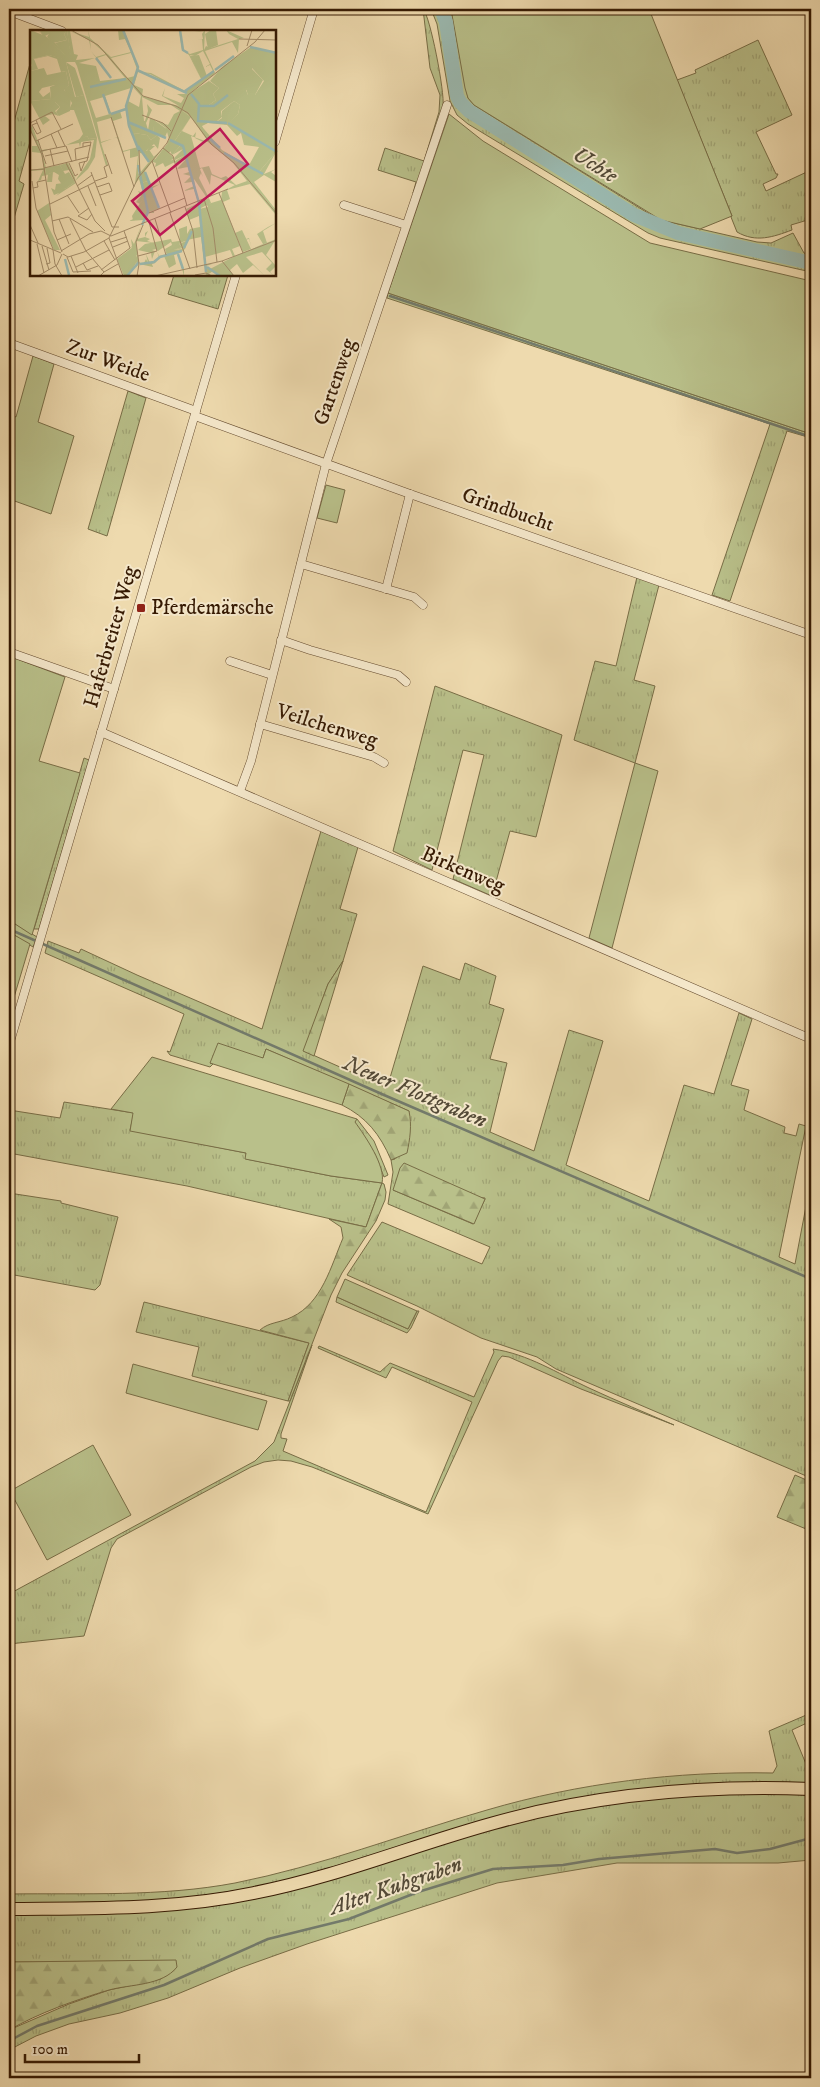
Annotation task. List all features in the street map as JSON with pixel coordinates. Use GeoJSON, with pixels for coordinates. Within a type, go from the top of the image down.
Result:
{"type":"FeatureCollection","features":[{"type":"Feature","properties":{"kind":"main road"},"geometry":{"type":"LineString","coordinates":[[9,1909],[138,1908],[230,1898],[314,1879],[496,1822],[577,1804],[658,1792],[715,1788],[811,1789]]}},
{"type":"Feature","properties":{"kind":"street"},"geometry":{"type":"LineString","coordinates":[[276,138],[314,9]]}},
{"type":"Feature","properties":{"kind":"street"},"geometry":{"type":"LineString","coordinates":[[9,12],[59,30]]}},
{"type":"Feature","properties":{"kind":"street","name":"Gartenweg"},"geometry":{"type":"LineString","coordinates":[[240,791],[249,766],[326,464],[447,105]]}},
{"type":"Feature","properties":{"kind":"street"},"geometry":{"type":"LineString","coordinates":[[276,110],[283,113]]}},
{"type":"Feature","properties":{"kind":"street"},"geometry":{"type":"LineString","coordinates":[[344,205],[406,225]]}},
{"type":"Feature","properties":{"kind":"street","name":"Haferbreiter Weg"},"geometry":{"type":"LineString","coordinates":[[9,1045],[236,276]]}},
{"type":"Feature","properties":{"kind":"street","name":"Zur Weide"},"geometry":{"type":"LineString","coordinates":[[9,343],[195,414]]}},
{"type":"Feature","properties":{"kind":"street","name":"Grindbucht"},"geometry":{"type":"LineString","coordinates":[[195,414],[326,464],[811,635]]}},
{"type":"Feature","properties":{"kind":"street"},"geometry":{"type":"LineString","coordinates":[[386,589],[410,494]]}},
{"type":"Feature","properties":{"kind":"street"},"geometry":{"type":"LineString","coordinates":[[301,564],[414,597],[423,605]]}},
{"type":"Feature","properties":{"kind":"street"},"geometry":{"type":"LineString","coordinates":[[281,640],[398,675],[406,682]]}},
{"type":"Feature","properties":{"kind":"street"},"geometry":{"type":"LineString","coordinates":[[9,652],[114,688]]}},
{"type":"Feature","properties":{"kind":"street"},"geometry":{"type":"LineString","coordinates":[[230,661],[272,675]]}},
{"type":"Feature","properties":{"kind":"street","name":"Veilchenweg"},"geometry":{"type":"LineString","coordinates":[[260,724],[374,757],[384,763]]}},
{"type":"Feature","properties":{"kind":"street","name":"Birkenweg"},"geometry":{"type":"LineString","coordinates":[[101,732],[811,1040]]}},
{"type":"Feature","properties":{"kind":"green space"},"geometry":{"type":"Polygon","coordinates":[[[423,9],[426,14],[436,55],[442,86],[443,106],[413,193],[416,182],[378,170],[385,148],[424,161],[439,112],[440,95],[430,68],[423,9]]]}},
{"type":"Feature","properties":{"kind":"green space"},"geometry":{"type":"Polygon","coordinates":[[[431,9],[451,9],[468,98],[474,105],[661,220],[757,242],[771,243],[793,233],[804,253],[811,255],[811,272],[660,238],[648,233],[468,124],[457,115],[450,101],[437,24],[431,9]]]}},
{"type":"Feature","properties":{"kind":"green space"},"geometry":{"type":"Polygon","coordinates":[[[451,9],[649,9],[732,216],[700,229],[661,220],[474,105],[468,98],[465,88],[451,9]]]}},
{"type":"Feature","properties":{"kind":"green space"},"geometry":{"type":"Polygon","coordinates":[[[758,40],[792,115],[756,132],[776,174],[778,174],[776,178],[763,184],[766,191],[811,170],[811,219],[791,225],[792,230],[785,233],[764,238],[751,237],[737,232],[677,80],[696,73],[695,70],[758,40]]]}},
{"type":"Feature","properties":{"kind":"green space"},"geometry":{"type":"Polygon","coordinates":[[[30,64],[30,142],[19,181],[24,184],[9,235],[9,140],[30,64]]]}},
{"type":"Feature","properties":{"kind":"green space"},"geometry":{"type":"Polygon","coordinates":[[[449,114],[483,141],[650,243],[811,281],[811,434],[388,293],[449,114]]]}},
{"type":"Feature","properties":{"kind":"green space"},"geometry":{"type":"Polygon","coordinates":[[[174,276],[228,276],[218,309],[168,294],[174,276]]]}},
{"type":"Feature","properties":{"kind":"green space"},"geometry":{"type":"Polygon","coordinates":[[[388,293],[811,434],[811,438],[787,431],[730,601],[712,595],[770,424],[387,298],[388,293]]]}},
{"type":"Feature","properties":{"kind":"green space"},"geometry":{"type":"Polygon","coordinates":[[[33,356],[54,364],[38,422],[74,436],[51,514],[9,499],[9,414],[16,417],[33,356]]]}},
{"type":"Feature","properties":{"kind":"green space"},"geometry":{"type":"Polygon","coordinates":[[[128,391],[146,398],[107,536],[88,529],[128,391]]]}},
{"type":"Feature","properties":{"kind":"green space"},"geometry":{"type":"Polygon","coordinates":[[[326,485],[345,490],[337,523],[317,518],[326,485]]]}},
{"type":"Feature","properties":{"kind":"green space"},"geometry":{"type":"Polygon","coordinates":[[[637,577],[659,585],[634,680],[655,686],[635,763],[574,740],[595,661],[616,666],[637,577]]]}},
{"type":"Feature","properties":{"kind":"green space"},"geometry":{"type":"Polygon","coordinates":[[[9,656],[65,677],[39,761],[80,773],[32,935],[9,920],[9,656]]]}},
{"type":"Feature","properties":{"kind":"green space"},"geometry":{"type":"Polygon","coordinates":[[[435,686],[562,735],[536,837],[510,831],[492,896],[453,879],[484,755],[463,750],[432,870],[393,851],[435,686]]]}},
{"type":"Feature","properties":{"kind":"green space"},"geometry":{"type":"Polygon","coordinates":[[[84,758],[89,760],[39,929],[34,929],[84,758]]]}},
{"type":"Feature","properties":{"kind":"green space"},"geometry":{"type":"Polygon","coordinates":[[[635,763],[658,771],[612,948],[589,938],[635,763]]]}},
{"type":"Feature","properties":{"kind":"green space"},"geometry":{"type":"Polygon","coordinates":[[[321,831],[358,847],[340,909],[357,914],[343,961],[328,984],[304,1051],[387,1088],[423,966],[460,980],[465,963],[496,976],[489,1004],[504,1009],[490,1059],[507,1063],[490,1132],[534,1151],[569,1030],[603,1041],[566,1165],[649,1201],[684,1085],[714,1094],[739,1013],[752,1019],[731,1085],[749,1090],[744,1110],[785,1127],[784,1133],[796,1136],[799,1124],[806,1126],[779,1257],[795,1264],[811,1180],[811,1478],[556,1369],[537,1357],[481,1338],[417,1306],[347,1275],[382,1222],[482,1264],[490,1247],[388,1204],[393,1172],[391,1160],[395,1159],[409,1111],[266,1049],[263,1058],[210,1063],[213,1064],[210,1067],[170,1055],[167,1051],[170,1052],[184,1014],[45,953],[48,941],[79,953],[81,949],[262,1029],[321,831]],[[393,1190],[473,1224],[485,1198],[393,1190]]]}},
{"type":"Feature","properties":{"kind":"green space"},"geometry":{"type":"Polygon","coordinates":[[[9,920],[37,937],[33,947],[9,932],[9,920]]]}},
{"type":"Feature","properties":{"kind":"green space"},"geometry":{"type":"Polygon","coordinates":[[[9,932],[30,944],[9,1014],[9,932]]]}},
{"type":"Feature","properties":{"kind":"green space"},"geometry":{"type":"Polygon","coordinates":[[[343,961],[314,1056],[303,1051],[328,984],[343,961]]]}},
{"type":"Feature","properties":{"kind":"green space"},"geometry":{"type":"Polygon","coordinates":[[[218,1043],[263,1058],[266,1049],[349,1084],[342,1105],[210,1063],[218,1043]]]}},
{"type":"Feature","properties":{"kind":"green space"},"geometry":{"type":"Polygon","coordinates":[[[152,1057],[357,1119],[355,1122],[378,1160],[381,1168],[382,1183],[331,1176],[245,1159],[246,1153],[130,1131],[133,1113],[111,1109],[152,1057]]]}},
{"type":"Feature","properties":{"kind":"green space"},"geometry":{"type":"Polygon","coordinates":[[[349,1084],[409,1111],[410,1132],[407,1153],[391,1160],[382,1142],[371,1127],[358,1115],[342,1105],[349,1084]]]}},
{"type":"Feature","properties":{"kind":"green space"},"geometry":{"type":"Polygon","coordinates":[[[64,1102],[134,1113],[130,1130],[246,1153],[246,1159],[331,1176],[382,1183],[366,1227],[187,1186],[9,1153],[9,1110],[60,1118],[64,1102]]]}},
{"type":"Feature","properties":{"kind":"green space"},"geometry":{"type":"Polygon","coordinates":[[[357,1119],[374,1141],[388,1175],[384,1177],[375,1154],[354,1122],[357,1119]]]}},
{"type":"Feature","properties":{"kind":"green space"},"geometry":{"type":"Polygon","coordinates":[[[404,1163],[485,1199],[474,1224],[393,1190],[400,1168],[404,1163]]]}},
{"type":"Feature","properties":{"kind":"green space"},"geometry":{"type":"Polygon","coordinates":[[[382,1183],[386,1192],[385,1200],[376,1221],[342,1273],[331,1295],[290,1401],[288,1401],[309,1343],[260,1330],[267,1325],[292,1317],[311,1303],[330,1272],[343,1238],[341,1227],[329,1219],[366,1227],[382,1183]]]}},
{"type":"Feature","properties":{"kind":"green space"},"geometry":{"type":"Polygon","coordinates":[[[9,1193],[61,1201],[61,1203],[118,1217],[100,1285],[95,1290],[9,1274],[9,1193]]]}},
{"type":"Feature","properties":{"kind":"green space"},"geometry":{"type":"Polygon","coordinates":[[[345,1279],[417,1311],[408,1329],[337,1297],[345,1279]]]}},
{"type":"Feature","properties":{"kind":"green space"},"geometry":{"type":"Polygon","coordinates":[[[337,1297],[408,1329],[417,1311],[419,1311],[407,1333],[336,1302],[337,1297]]]}},
{"type":"Feature","properties":{"kind":"green space"},"geometry":{"type":"Polygon","coordinates":[[[144,1302],[309,1343],[288,1401],[192,1376],[199,1347],[136,1332],[144,1302]]]}},
{"type":"Feature","properties":{"kind":"green space"},"geometry":{"type":"Polygon","coordinates":[[[312,1345],[281,1434],[281,1438],[287,1439],[283,1451],[426,1512],[472,1402],[392,1367],[386,1378],[318,1348],[319,1346],[380,1372],[390,1363],[474,1397],[494,1352],[493,1349],[506,1351],[542,1365],[674,1425],[581,1389],[509,1357],[502,1356],[498,1361],[428,1514],[312,1467],[291,1461],[264,1462],[251,1467],[117,1539],[111,1548],[84,1636],[9,1644],[9,1594],[255,1461],[274,1442],[312,1345]]]}},
{"type":"Feature","properties":{"kind":"green space"},"geometry":{"type":"Polygon","coordinates":[[[133,1364],[267,1401],[258,1430],[126,1393],[133,1364]]]}},
{"type":"Feature","properties":{"kind":"green space"},"geometry":{"type":"Polygon","coordinates":[[[93,1445],[131,1515],[47,1560],[10,1491],[93,1445]]]}},
{"type":"Feature","properties":{"kind":"green space"},"geometry":{"type":"Polygon","coordinates":[[[795,1475],[811,1482],[811,1531],[777,1517],[795,1475]]]}},
{"type":"Feature","properties":{"kind":"green space"},"geometry":{"type":"Polygon","coordinates":[[[811,1713],[811,1721],[792,1730],[806,1764],[811,1770],[811,1785],[660,1787],[374,1855],[270,1885],[176,1900],[9,1904],[9,1894],[151,1892],[235,1883],[299,1868],[487,1810],[593,1786],[701,1774],[773,1773],[777,1766],[769,1731],[811,1713]]]}},
{"type":"Feature","properties":{"kind":"green space"},"geometry":{"type":"Polygon","coordinates":[[[811,1793],[811,1860],[778,1863],[617,1863],[497,1883],[307,1944],[240,1968],[168,1998],[120,2013],[69,2024],[36,2036],[9,2050],[9,2030],[69,2004],[109,1990],[161,1979],[176,1961],[9,1962],[9,1914],[186,1909],[526,1820],[592,1807],[682,1795],[811,1793]]]}},
{"type":"Feature","properties":{"kind":"green space"},"geometry":{"type":"Polygon","coordinates":[[[176,1960],[177,1967],[163,1978],[83,1998],[9,2030],[9,1962],[176,1960]]]}},
{"type":"Feature","properties":{"kind":"waterway","name":"Uchte"},"geometry":{"type":"LineString","coordinates":[[441,9],[446,22],[457,96],[469,111],[634,215],[678,233],[811,263]]}},
{"type":"Feature","properties":{"kind":"waterway"},"geometry":{"type":"LineString","coordinates":[[390,296],[811,437]]}},
{"type":"Feature","properties":{"kind":"waterway","name":"Neuer Flottgraben"},"geometry":{"type":"LineString","coordinates":[[9,929],[384,1095],[811,1279]]}},
{"type":"Feature","properties":{"kind":"waterway","name":"Alter Kuhgraben"},"geometry":{"type":"LineString","coordinates":[[9,2041],[37,2026],[164,1985],[268,1939],[349,1919],[418,1892],[493,1869],[563,1865],[599,1859],[715,1849],[737,1853],[770,1849],[811,1838]]}},
{"type":"Feature","properties":{"kind":"place","name":"Pferdemärsche"},"geometry":{"type":"Point","coordinates":[141,608]}}]}
